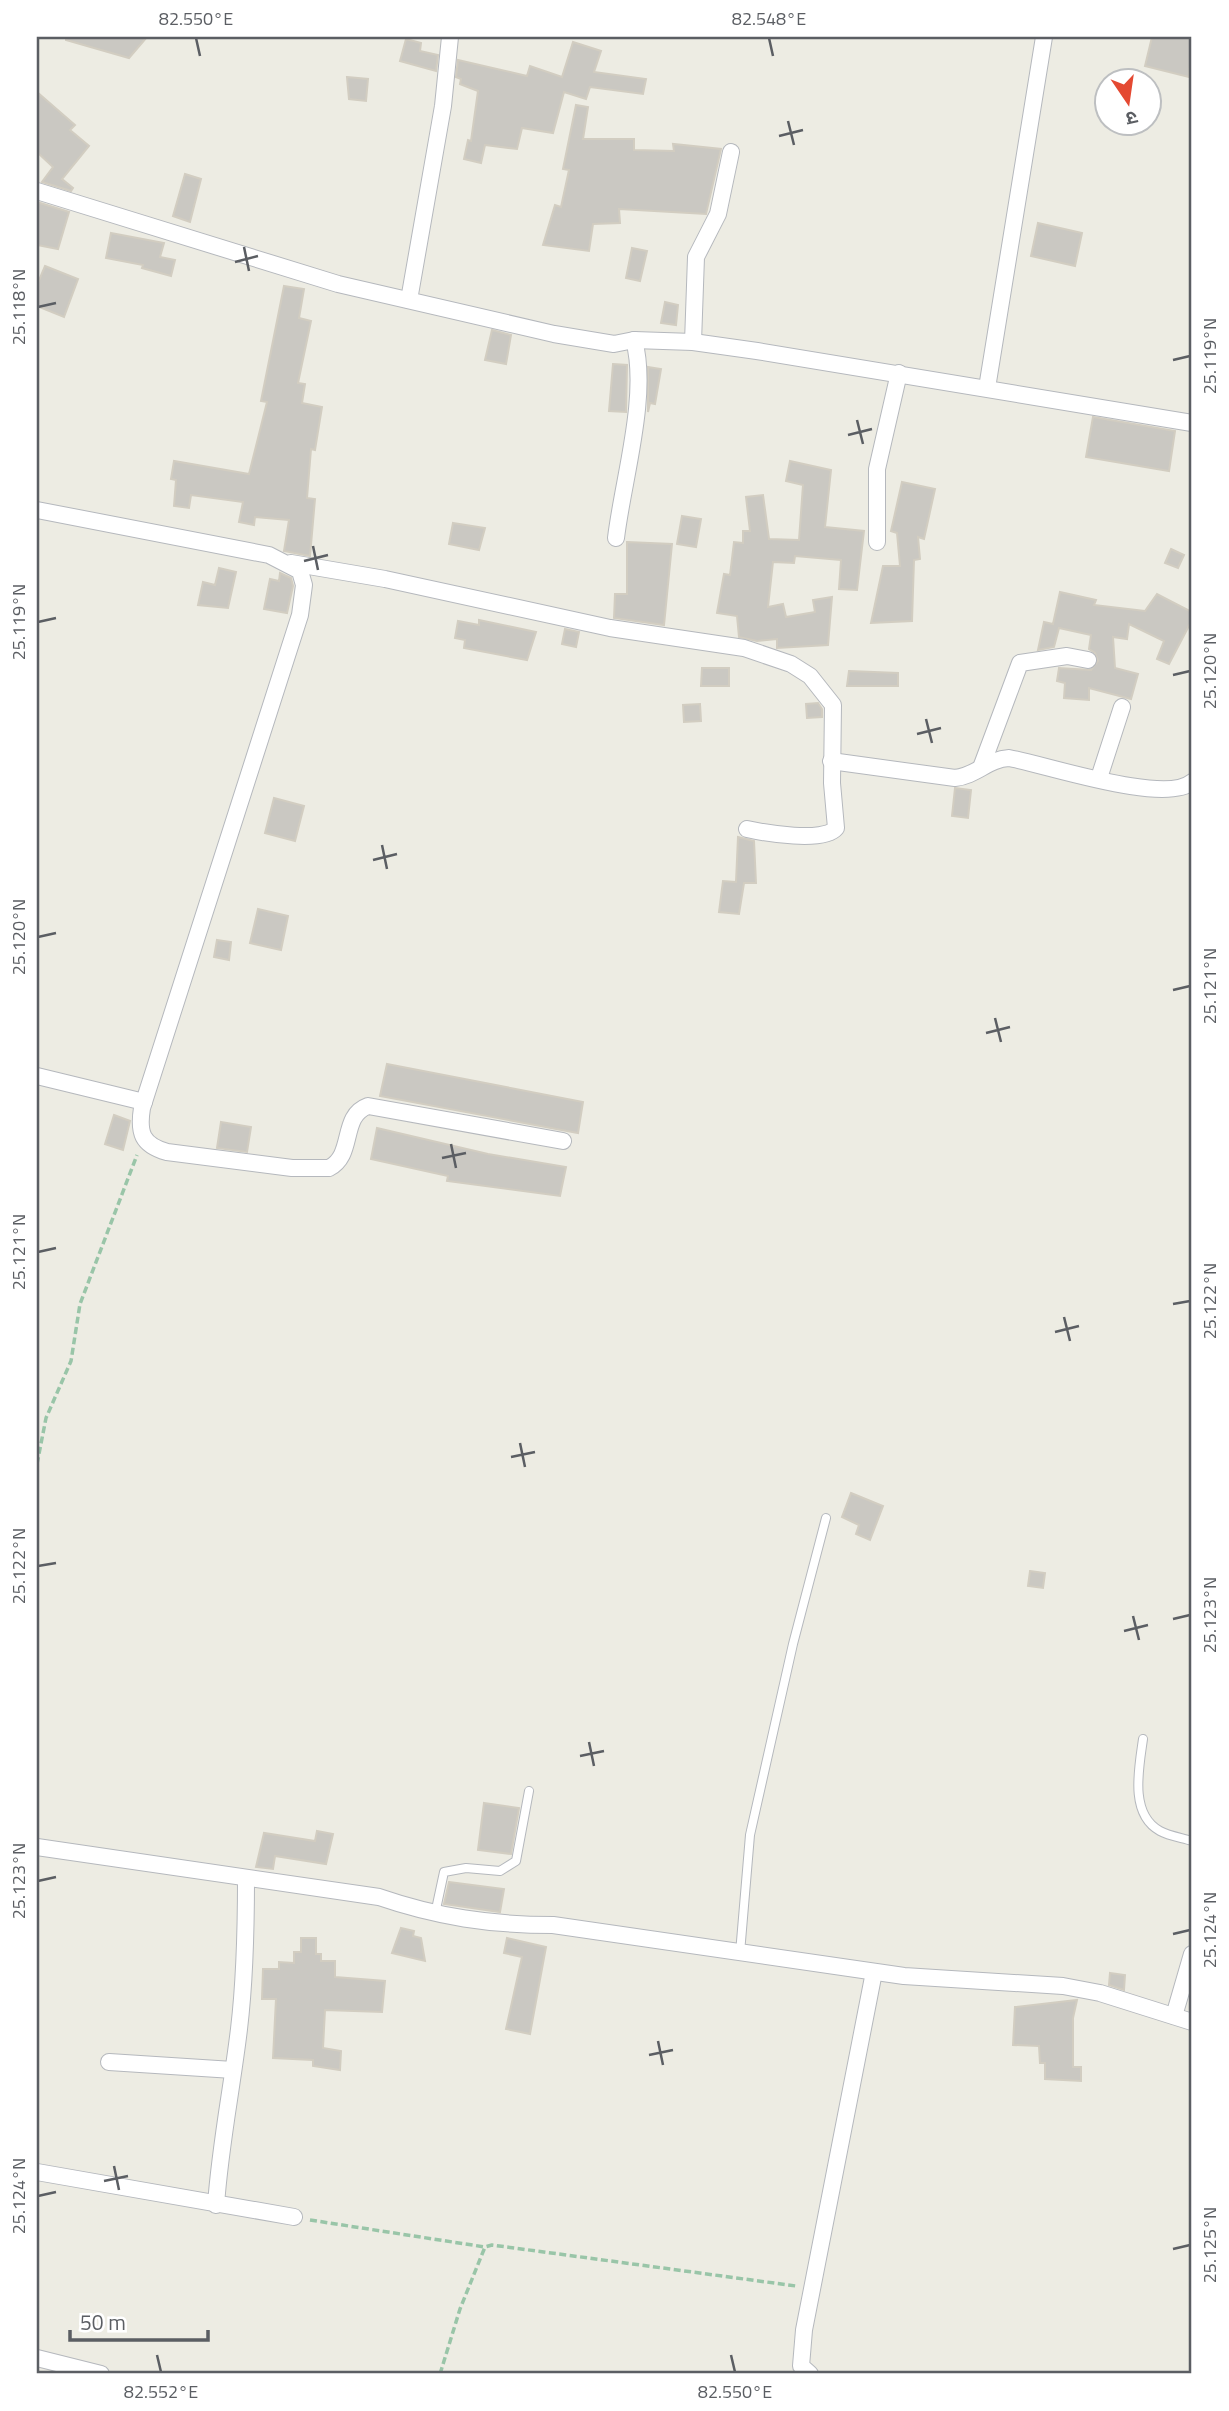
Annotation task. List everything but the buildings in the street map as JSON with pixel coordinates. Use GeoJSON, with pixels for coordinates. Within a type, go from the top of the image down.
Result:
{"type":"FeatureCollection","features":[{"type":"Feature","properties":{"kind":"street"},"geometry":{"type":"LineString","coordinates":[[410,300],[441,120],[450,37]]}},
{"type":"Feature","properties":{"kind":"street"},"geometry":{"type":"LineString","coordinates":[[987,388],[1044,37]]}},
{"type":"Feature","properties":{"kind":"street"},"geometry":{"type":"LineString","coordinates":[[693,342],[696,257],[718,214],[731,152]]}},
{"type":"Feature","properties":{"kind":"street"},"geometry":{"type":"LineString","coordinates":[[37,191],[338,284],[554,334],[614,344],[634,340],[693,342],[900,373],[1192,423]]}},
{"type":"Feature","properties":{"kind":"street"},"geometry":{"type":"LineString","coordinates":[[616,538],[631,454],[640,362],[634,340]]}},
{"type":"Feature","properties":{"kind":"street"},"geometry":{"type":"LineString","coordinates":[[877,542],[877,469],[900,373]]}},
{"type":"Feature","properties":{"kind":"street"},"geometry":{"type":"LineString","coordinates":[[37,510],[269,555],[300,571],[304,585],[300,615],[144,1102],[140,1121],[143,1140],[152,1148],[167,1152],[292,1168],[329,1168],[341,1157],[354,1115],[368,1106],[563,1141]]}},
{"type":"Feature","properties":{"kind":"street"},"geometry":{"type":"LineString","coordinates":[[281,562],[336,569],[598,626],[662,637],[682,636],[767,654],[810,676],[831,700],[835,718],[831,761],[835,831],[826,834],[775,836],[747,829]]}},
{"type":"Feature","properties":{"kind":"street"},"geometry":{"type":"LineString","coordinates":[[982,765],[1020,663],[1067,656],[1088,660]]}},
{"type":"Feature","properties":{"kind":"street"},"geometry":{"type":"LineString","coordinates":[[1099,778],[1122,707]]}},
{"type":"Feature","properties":{"kind":"street"},"geometry":{"type":"LineString","coordinates":[[831,761],[955,778],[969,775],[982,765],[1009,758],[1149,790],[1174,790],[1192,782]]}},
{"type":"Feature","properties":{"kind":"street"},"geometry":{"type":"LineString","coordinates":[[37,1076],[144,1102]]}},
{"type":"Feature","properties":{"kind":"street"},"geometry":{"type":"LineString","coordinates":[[37,1847],[379,1897],[435,1913],[497,1925],[553,1925],[874,1972],[1063,1986],[1100,1993],[1192,2022]]}},
{"type":"Feature","properties":{"kind":"street"},"geometry":{"type":"LineString","coordinates":[[216,2206],[222,2130],[233,2070],[246,1939],[246,1879]]}},
{"type":"Feature","properties":{"kind":"street"},"geometry":{"type":"LineString","coordinates":[[1174,2016],[1192,1954]]}},
{"type":"Feature","properties":{"kind":"street"},"geometry":{"type":"LineString","coordinates":[[810,2374],[802,2366],[801,2353],[874,1972]]}},
{"type":"Feature","properties":{"kind":"street"},"geometry":{"type":"LineString","coordinates":[[109,2062],[233,2070]]}},
{"type":"Feature","properties":{"kind":"street"},"geometry":{"type":"LineString","coordinates":[[37,2172],[216,2206],[294,2217]]}},
{"type":"Feature","properties":{"kind":"street"},"geometry":{"type":"LineString","coordinates":[[37,2358],[101,2374]]}},
{"type":"Feature","properties":{"kind":"lane"},"geometry":{"type":"LineString","coordinates":[[740,1954],[750,1835],[793,1644],[826,1518]]}},
{"type":"Feature","properties":{"kind":"lane"},"geometry":{"type":"LineString","coordinates":[[1143,1739],[1138,1774],[1142,1811],[1159,1831],[1192,1841]]}},
{"type":"Feature","properties":{"kind":"lane"},"geometry":{"type":"LineString","coordinates":[[435,1913],[444,1872],[466,1868],[496,1871],[516,1861],[529,1791]]}},
{"type":"Feature","properties":{"kind":"path"},"geometry":{"type":"LineString","coordinates":[[37,1464],[46,1418],[71,1361],[79,1304],[143,1140]]}},
{"type":"Feature","properties":{"kind":"path"},"geometry":{"type":"LineString","coordinates":[[294,2217],[485,2247],[492,2245],[812,2288]]}},
{"type":"Feature","properties":{"kind":"path"},"geometry":{"type":"LineString","coordinates":[[440,2374],[460,2309],[485,2247]]}}]}
